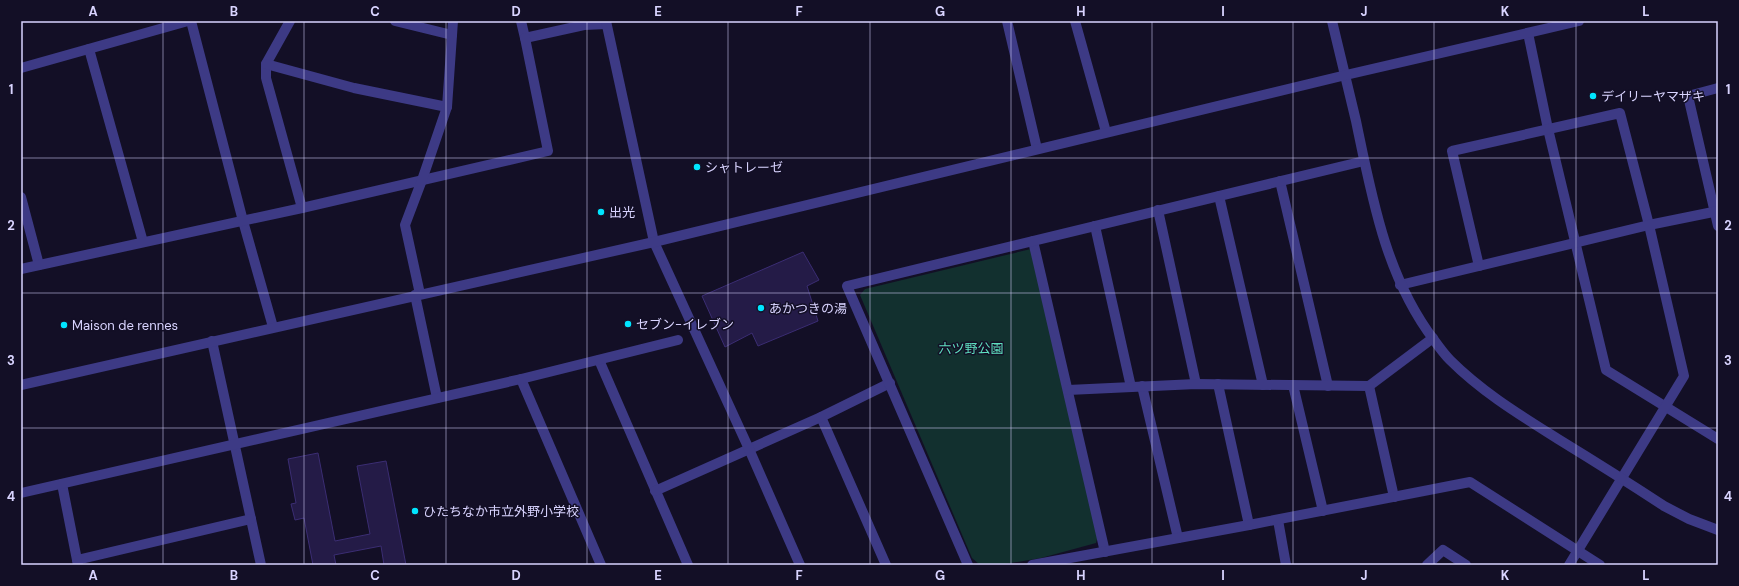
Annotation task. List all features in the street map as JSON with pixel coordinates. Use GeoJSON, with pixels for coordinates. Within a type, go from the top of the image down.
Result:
{"type":"FeatureCollection","features":[{"type":"Feature","properties":{"kind":"street"},"geometry":{"type":"LineString","coordinates":[[21,68],[189,21],[273,327]]}},
{"type":"Feature","properties":{"kind":"street"},"geometry":{"type":"LineString","coordinates":[[290,21],[266,64],[266,78],[302,208]]}},
{"type":"Feature","properties":{"kind":"street"},"geometry":{"type":"LineString","coordinates":[[395,21],[452,35]]}},
{"type":"Feature","properties":{"kind":"street"},"geometry":{"type":"LineString","coordinates":[[437,398],[405,225],[447,107],[453,21]]}},
{"type":"Feature","properties":{"kind":"street"},"geometry":{"type":"LineString","coordinates":[[21,269],[302,208],[548,151],[525,38],[520,21]]}},
{"type":"Feature","properties":{"kind":"street"},"geometry":{"type":"LineString","coordinates":[[1007,21],[1037,149]]}},
{"type":"Feature","properties":{"kind":"street"},"geometry":{"type":"LineString","coordinates":[[1075,21],[1106,132]]}},
{"type":"Feature","properties":{"kind":"street"},"geometry":{"type":"LineString","coordinates":[[1332,21],[1346,75],[1364,161],[1382,236],[1400,285],[1411,306],[1433,338],[1449,358],[1475,383],[1503,404],[1670,509],[1689,519],[1718,530]]}},
{"type":"Feature","properties":{"kind":"street"},"geometry":{"type":"LineString","coordinates":[[21,385],[654,242],[1106,132],[1579,21]]}},
{"type":"Feature","properties":{"kind":"street"},"geometry":{"type":"LineString","coordinates":[[525,38],[584,25],[606,22],[654,242],[749,449],[800,565]]}},
{"type":"Feature","properties":{"kind":"street"},"geometry":{"type":"LineString","coordinates":[[1528,33],[1548,129],[1606,370],[1718,439]]}},
{"type":"Feature","properties":{"kind":"street"},"geometry":{"type":"LineString","coordinates":[[89,49],[143,242]]}},
{"type":"Feature","properties":{"kind":"street"},"geometry":{"type":"LineString","coordinates":[[266,64],[354,88],[447,107]]}},
{"type":"Feature","properties":{"kind":"street"},"geometry":{"type":"LineString","coordinates":[[1718,88],[1688,96],[1716,211],[1718,226]]}},
{"type":"Feature","properties":{"kind":"street"},"geometry":{"type":"LineString","coordinates":[[1479,266],[1452,151],[1620,113],[1649,225],[1684,376],[1569,565]]}},
{"type":"Feature","properties":{"kind":"street"},"geometry":{"type":"LineString","coordinates":[[968,565],[847,286],[1364,161]]}},
{"type":"Feature","properties":{"kind":"street"},"geometry":{"type":"LineString","coordinates":[[1280,181],[1328,386]]}},
{"type":"Feature","properties":{"kind":"street"},"geometry":{"type":"LineString","coordinates":[[1219,196],[1263,385]]}},
{"type":"Feature","properties":{"kind":"street"},"geometry":{"type":"LineString","coordinates":[[21,197],[39,265]]}},
{"type":"Feature","properties":{"kind":"street"},"geometry":{"type":"LineString","coordinates":[[1158,210],[1196,384]]}},
{"type":"Feature","properties":{"kind":"street"},"geometry":{"type":"LineString","coordinates":[[1400,285],[1649,225],[1716,211]]}},
{"type":"Feature","properties":{"kind":"street"},"geometry":{"type":"LineString","coordinates":[[1095,226],[1136,387],[1178,538]]}},
{"type":"Feature","properties":{"kind":"street"},"geometry":{"type":"LineString","coordinates":[[1033,241],[1105,552]]}},
{"type":"Feature","properties":{"kind":"street"},"geometry":{"type":"LineString","coordinates":[[1068,390],[1196,384],[1369,386],[1433,338]]}},
{"type":"Feature","properties":{"kind":"street"},"geometry":{"type":"LineString","coordinates":[[21,493],[521,379],[678,340]]}},
{"type":"Feature","properties":{"kind":"street"},"geometry":{"type":"LineString","coordinates":[[212,341],[250,519],[262,565]]}},
{"type":"Feature","properties":{"kind":"street"},"geometry":{"type":"LineString","coordinates":[[599,360],[688,565]]}},
{"type":"Feature","properties":{"kind":"street"},"geometry":{"type":"LineString","coordinates":[[521,379],[601,565]]}},
{"type":"Feature","properties":{"kind":"street"},"geometry":{"type":"LineString","coordinates":[[655,491],[822,417],[890,383]]}},
{"type":"Feature","properties":{"kind":"street"},"geometry":{"type":"LineString","coordinates":[[1218,384],[1249,526]]}},
{"type":"Feature","properties":{"kind":"street"},"geometry":{"type":"LineString","coordinates":[[1293,385],[1323,511]]}},
{"type":"Feature","properties":{"kind":"street"},"geometry":{"type":"LineString","coordinates":[[1369,386],[1394,497]]}},
{"type":"Feature","properties":{"kind":"street"},"geometry":{"type":"LineString","coordinates":[[822,417],[886,565]]}},
{"type":"Feature","properties":{"kind":"street"},"geometry":{"type":"LineString","coordinates":[[1037,565],[1249,526],[1470,482],[1600,565]]}},
{"type":"Feature","properties":{"kind":"street"},"geometry":{"type":"LineString","coordinates":[[62,484],[77,563],[250,519]]}},
{"type":"Feature","properties":{"kind":"street"},"geometry":{"type":"LineString","coordinates":[[1278,520],[1286,565]]}},
{"type":"Feature","properties":{"kind":"street"},"geometry":{"type":"LineString","coordinates":[[1426,565],[1443,550],[1466,565]]}},
{"type":"Feature","properties":{"kind":"green space","name":"六ツ野公園"},"geometry":{"type":"Polygon","coordinates":[[[1031,249],[1099,532],[1096,543],[1041,558],[999,565],[980,565],[972,558],[860,295],[865,289],[1031,249]]]}},
{"type":"Feature","properties":{"kind":"building","name":"あかつきの湯"},"geometry":{"type":"Polygon","coordinates":[[[803,252],[819,280],[807,286],[818,321],[758,346],[752,333],[725,347],[702,296],[803,252]]]}},
{"type":"Feature","properties":{"kind":"building"},"geometry":{"type":"Polygon","coordinates":[[[318,453],[335,541],[370,534],[357,466],[386,461],[406,565],[384,565],[381,546],[334,555],[336,565],[313,565],[304,518],[295,520],[291,504],[296,503],[288,459],[318,453]]]}},
{"type":"Feature","properties":{"kind":"place","name":"デイリーヤマザキ"},"geometry":{"type":"Point","coordinates":[1593,96]}},
{"type":"Feature","properties":{"kind":"place","name":"シャトレーゼ"},"geometry":{"type":"Point","coordinates":[697,167]}},
{"type":"Feature","properties":{"kind":"place","name":"出光"},"geometry":{"type":"Point","coordinates":[601,212]}},
{"type":"Feature","properties":{"kind":"place","name":"あかつきの湯"},"geometry":{"type":"Point","coordinates":[761,308]}},
{"type":"Feature","properties":{"kind":"place","name":"セブン-イレブン"},"geometry":{"type":"Point","coordinates":[628,324]}},
{"type":"Feature","properties":{"kind":"place","name":"Maison de rennes"},"geometry":{"type":"Point","coordinates":[64,325]}},
{"type":"Feature","properties":{"kind":"place","name":"ひたちなか市立外野小学校"},"geometry":{"type":"Point","coordinates":[415,511]}}]}
